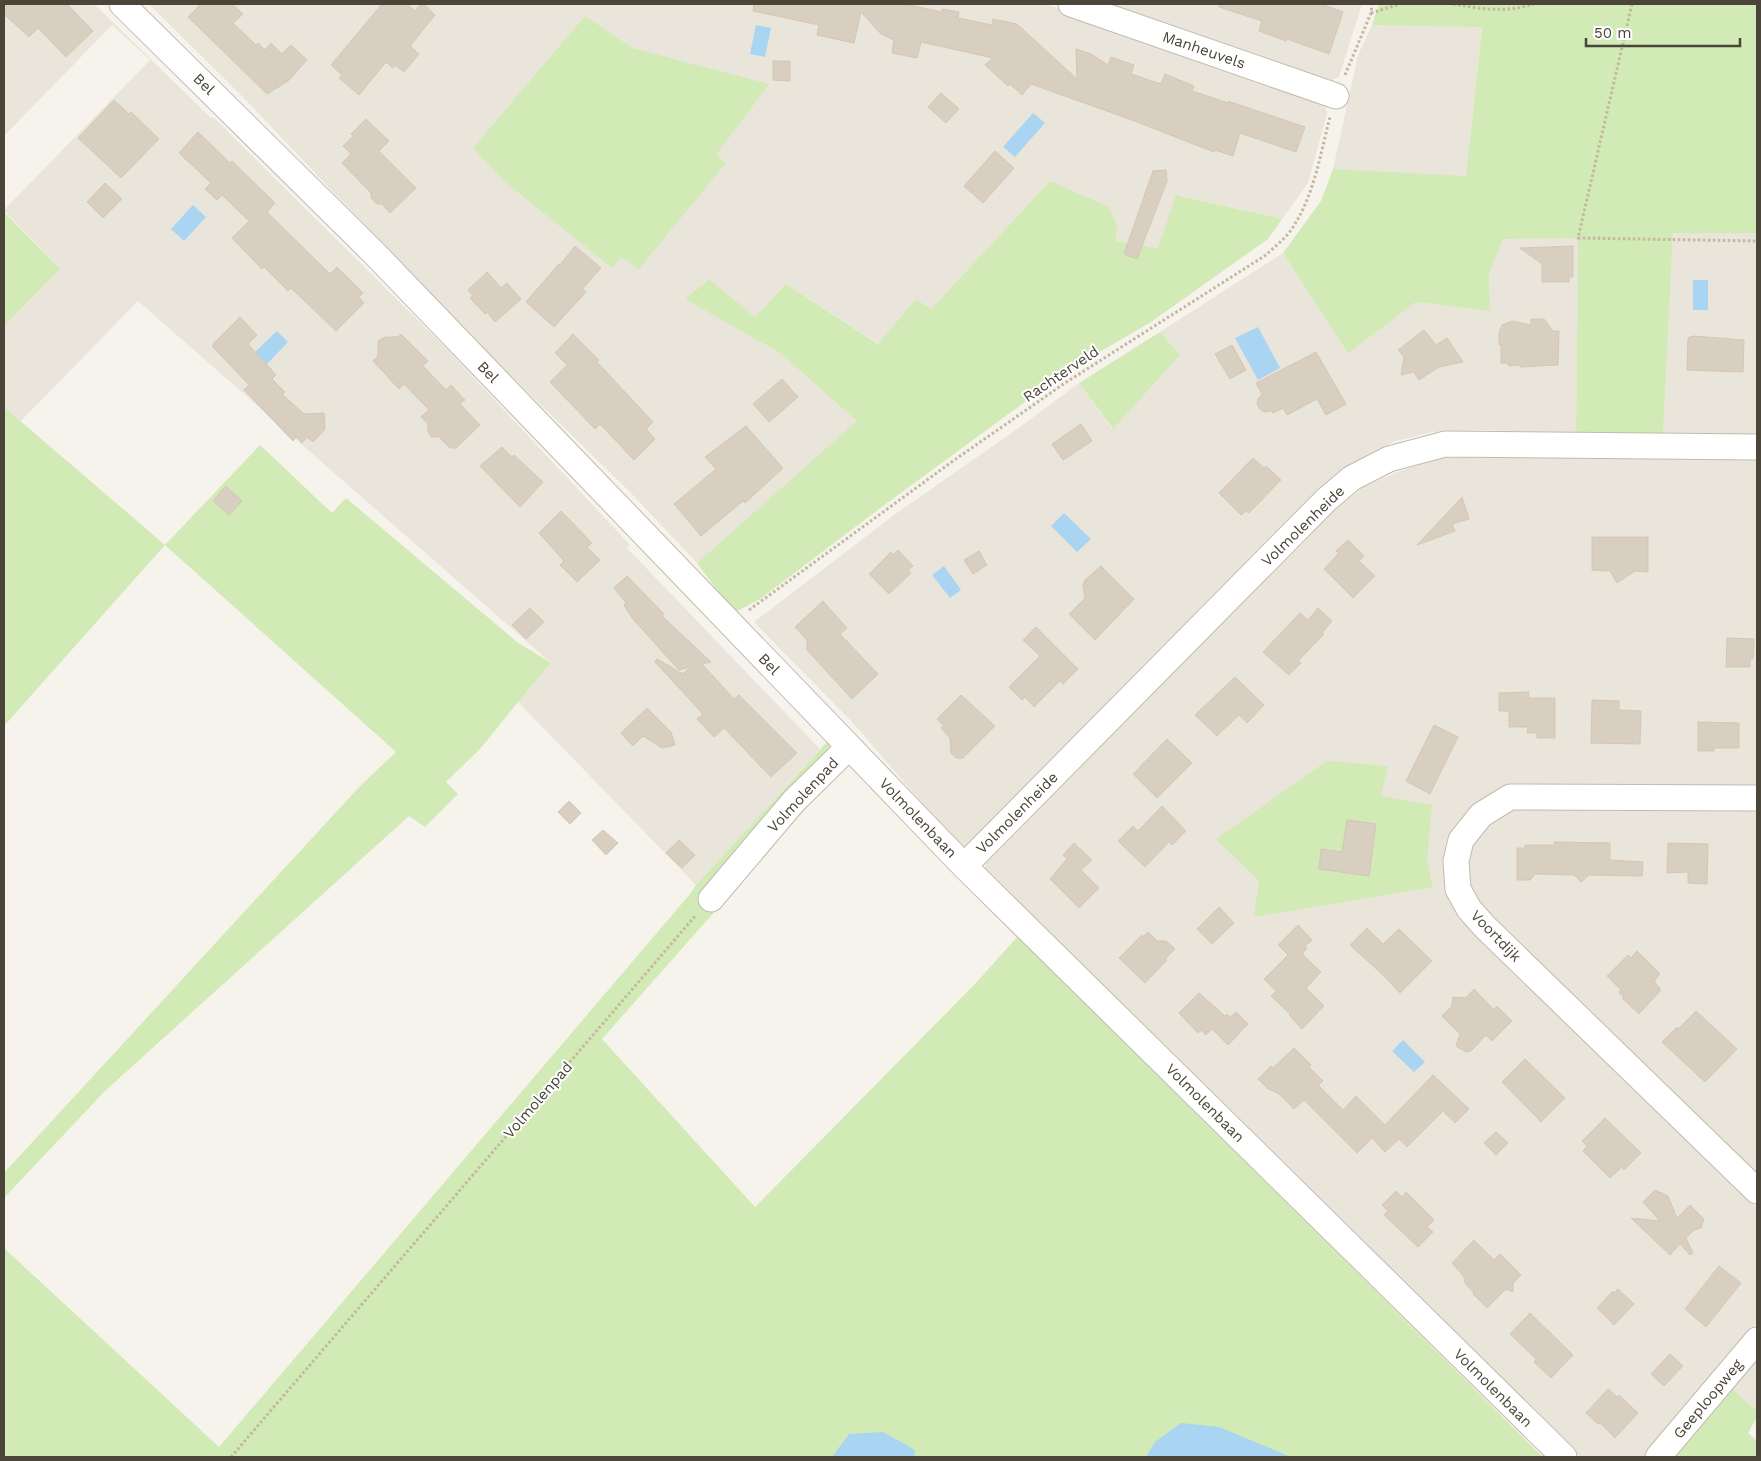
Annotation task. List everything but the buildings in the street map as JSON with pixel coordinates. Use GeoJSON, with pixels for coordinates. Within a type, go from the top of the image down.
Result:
{"type":"FeatureCollection","features":[{"type":"Feature","properties":{"kind":"street","name":"Bel"},"geometry":{"type":"LineString","coordinates":[[122,4],[375,254],[849,747]]}},
{"type":"Feature","properties":{"kind":"street","name":"Manheuvels"},"geometry":{"type":"LineString","coordinates":[[1071,4],[1336,96]]}},
{"type":"Feature","properties":{"kind":"street","name":"Volmolenheide"},"geometry":{"type":"LineString","coordinates":[[964,866],[1326,500],[1352,478],[1389,459],[1445,444],[1757,447]]}},
{"type":"Feature","properties":{"kind":"street","name":"Volmolenbaan"},"geometry":{"type":"LineString","coordinates":[[849,747],[964,866],[1564,1457]]}},
{"type":"Feature","properties":{"kind":"street","name":"Volmolenpad"},"geometry":{"type":"LineString","coordinates":[[711,899],[794,801],[849,747]]}},
{"type":"Feature","properties":{"kind":"street","name":"Voortdijk"},"geometry":{"type":"LineString","coordinates":[[1757,798],[1510,797],[1481,815],[1461,840],[1456,861],[1458,889],[1469,909],[1485,927],[1757,1191]]}},
{"type":"Feature","properties":{"kind":"street","name":"Geeploopweg"},"geometry":{"type":"LineString","coordinates":[[1658,1457],[1757,1340]]}},
{"type":"Feature","properties":{"kind":"path","name":"Rachterveld"},"geometry":{"type":"LineString","coordinates":[[730,623],[953,461],[1065,383],[1266,255],[1290,232],[1310,193],[1336,96],[1371,13],[1372,4]]}},
{"type":"Feature","properties":{"kind":"path"},"geometry":{"type":"LineString","coordinates":[[1371,13],[1400,4]]}},
{"type":"Feature","properties":{"kind":"path"},"geometry":{"type":"LineString","coordinates":[[1453,4],[1484,10],[1522,8],[1534,4]]}},
{"type":"Feature","properties":{"kind":"path"},"geometry":{"type":"LineString","coordinates":[[1632,4],[1578,238],[1757,241]]}},
{"type":"Feature","properties":{"kind":"path","name":"Volmolenpad"},"geometry":{"type":"LineString","coordinates":[[231,1457],[711,899]]}},
{"type":"Feature","properties":{"kind":"shaded area"},"geometry":{"type":"Polygon","coordinates":[[[4,4],[94,4],[211,118],[213,117],[448,350],[630,545],[627,548],[820,749],[696,885],[518,702],[551,663],[138,301],[20,422],[4,407],[4,326],[60,269],[4,210],[150,60],[112,25],[4,136],[4,4]]]}},
{"type":"Feature","properties":{"kind":"shaded area"},"geometry":{"type":"Polygon","coordinates":[[[149,4],[1046,4],[1324,102],[1327,114],[1308,183],[1282,219],[1177,195],[1158,248],[1114,241],[1118,228],[1050,181],[931,309],[916,299],[879,344],[786,284],[755,317],[708,279],[686,299],[780,353],[858,421],[697,563],[630,492],[466,332],[242,96],[149,4]]]}},
{"type":"Feature","properties":{"kind":"shaded area"},"geometry":{"type":"Polygon","coordinates":[[[1099,4],[1362,4],[1339,77],[1330,81],[1099,4]]]}},
{"type":"Feature","properties":{"kind":"shaded area"},"geometry":{"type":"Polygon","coordinates":[[[1372,25],[1482,26],[1466,177],[1333,169],[1358,55],[1372,25]]]}},
{"type":"Feature","properties":{"kind":"shaded area"},"geometry":{"type":"Polygon","coordinates":[[[1673,232],[1757,233],[1757,436],[1663,436],[1673,232]]]}},
{"type":"Feature","properties":{"kind":"shaded area"},"geometry":{"type":"Polygon","coordinates":[[[1578,238],[1576,434],[1485,430],[1433,432],[1395,441],[1351,464],[1320,489],[967,847],[959,846],[853,723],[754,622],[894,515],[1020,427],[1079,383],[1112,429],[1180,355],[1160,332],[1283,253],[1348,352],[1416,302],[1490,311],[1489,274],[1503,239],[1578,238]]]}},
{"type":"Feature","properties":{"kind":"shaded area"},"geometry":{"type":"Polygon","coordinates":[[[1512,455],[1757,458],[1757,786],[1519,786],[1504,789],[1448,879],[1602,1054],[1757,1208],[1757,1322],[1646,1457],[1580,1457],[986,872],[985,868],[987,859],[1129,718],[1266,577],[1336,509],[1366,485],[1437,458],[1512,455]]]}},
{"type":"Feature","properties":{"kind":"shaded area"},"geometry":{"type":"Polygon","coordinates":[[[1525,806],[1757,807],[1757,1178],[1488,916],[1471,891],[1467,875],[1469,850],[1483,829],[1505,811],[1525,806]]]}},
{"type":"Feature","properties":{"kind":"shaded area"},"geometry":{"type":"Polygon","coordinates":[[[1757,1357],[1757,1411],[1731,1388],[1757,1357]]]}},
{"type":"Feature","properties":{"kind":"green space"},"geometry":{"type":"Polygon","coordinates":[[[1379,4],[1757,4],[1757,233],[1673,233],[1663,436],[1576,434],[1578,238],[1503,239],[1489,274],[1490,311],[1416,302],[1348,353],[1283,253],[1321,201],[1333,169],[1466,176],[1482,27],[1372,25],[1379,4]]]}},
{"type":"Feature","properties":{"kind":"green space"},"geometry":{"type":"Polygon","coordinates":[[[585,16],[632,48],[769,84],[716,155],[726,163],[639,269],[621,257],[612,268],[505,182],[473,148],[585,16]]]}},
{"type":"Feature","properties":{"kind":"green space"},"geometry":{"type":"Polygon","coordinates":[[[1050,181],[1109,207],[1118,228],[1115,241],[1158,248],[1176,195],[1282,219],[1268,239],[1151,322],[1067,371],[760,599],[734,613],[697,563],[857,421],[780,353],[685,299],[709,279],[755,317],[786,284],[878,344],[916,299],[931,309],[1050,181]]]}},
{"type":"Feature","properties":{"kind":"green space"},"geometry":{"type":"Polygon","coordinates":[[[4,212],[60,269],[4,326],[4,212]]]}},
{"type":"Feature","properties":{"kind":"green space"},"geometry":{"type":"Polygon","coordinates":[[[1160,332],[1180,355],[1113,429],[1079,383],[1160,332]]]}},
{"type":"Feature","properties":{"kind":"green space"},"geometry":{"type":"Polygon","coordinates":[[[4,407],[165,545],[4,726],[4,407]]]}},
{"type":"Feature","properties":{"kind":"green space"},"geometry":{"type":"Polygon","coordinates":[[[260,445],[332,513],[346,498],[517,642],[551,663],[480,749],[446,782],[458,794],[425,827],[409,816],[105,1091],[4,1198],[4,1173],[361,785],[396,752],[165,545],[260,445]]]}},
{"type":"Feature","properties":{"kind":"green space"},"geometry":{"type":"Polygon","coordinates":[[[827,742],[846,763],[602,1039],[755,1207],[975,984],[1018,936],[1543,1457],[4,1457],[4,1248],[219,1447],[696,885],[827,742]]]}},
{"type":"Feature","properties":{"kind":"green space"},"geometry":{"type":"Polygon","coordinates":[[[1327,761],[1388,766],[1381,796],[1432,805],[1427,861],[1433,887],[1254,917],[1259,881],[1216,839],[1327,761]]]}},
{"type":"Feature","properties":{"kind":"green space"},"geometry":{"type":"Polygon","coordinates":[[[1731,1388],[1757,1411],[1757,1417],[1748,1433],[1757,1441],[1757,1457],[1674,1457],[1731,1388]]]}},
{"type":"Feature","properties":{"kind":"water"},"geometry":{"type":"Polygon","coordinates":[[[756,25],[771,28],[765,57],[750,54],[756,25]]]}},
{"type":"Feature","properties":{"kind":"water"},"geometry":{"type":"Polygon","coordinates":[[[1033,113],[1045,123],[1015,157],[1003,147],[1033,113]]]}},
{"type":"Feature","properties":{"kind":"water"},"geometry":{"type":"Polygon","coordinates":[[[193,205],[206,217],[184,241],[171,229],[193,205]]]}},
{"type":"Feature","properties":{"kind":"water"},"geometry":{"type":"Polygon","coordinates":[[[1693,280],[1708,280],[1708,310],[1693,310],[1693,280]]]}},
{"type":"Feature","properties":{"kind":"water"},"geometry":{"type":"Polygon","coordinates":[[[1258,327],[1280,368],[1258,380],[1235,338],[1258,327]]]}},
{"type":"Feature","properties":{"kind":"water"},"geometry":{"type":"Polygon","coordinates":[[[277,331],[288,342],[266,365],[254,353],[277,331]]]}},
{"type":"Feature","properties":{"kind":"water"},"geometry":{"type":"Polygon","coordinates":[[[1064,513],[1091,539],[1077,552],[1051,526],[1064,513]]]}},
{"type":"Feature","properties":{"kind":"water"},"geometry":{"type":"Polygon","coordinates":[[[944,566],[961,590],[950,598],[932,575],[944,566]]]}},
{"type":"Feature","properties":{"kind":"water"},"geometry":{"type":"Polygon","coordinates":[[[1403,1040],[1425,1062],[1414,1072],[1392,1051],[1403,1040]]]}},
{"type":"Feature","properties":{"kind":"water"},"geometry":{"type":"Polygon","coordinates":[[[1181,1423],[1219,1427],[1291,1457],[1146,1457],[1155,1442],[1181,1423]]]}},
{"type":"Feature","properties":{"kind":"water"},"geometry":{"type":"Polygon","coordinates":[[[883,1432],[915,1450],[914,1457],[832,1457],[849,1434],[883,1432]]]}}]}
